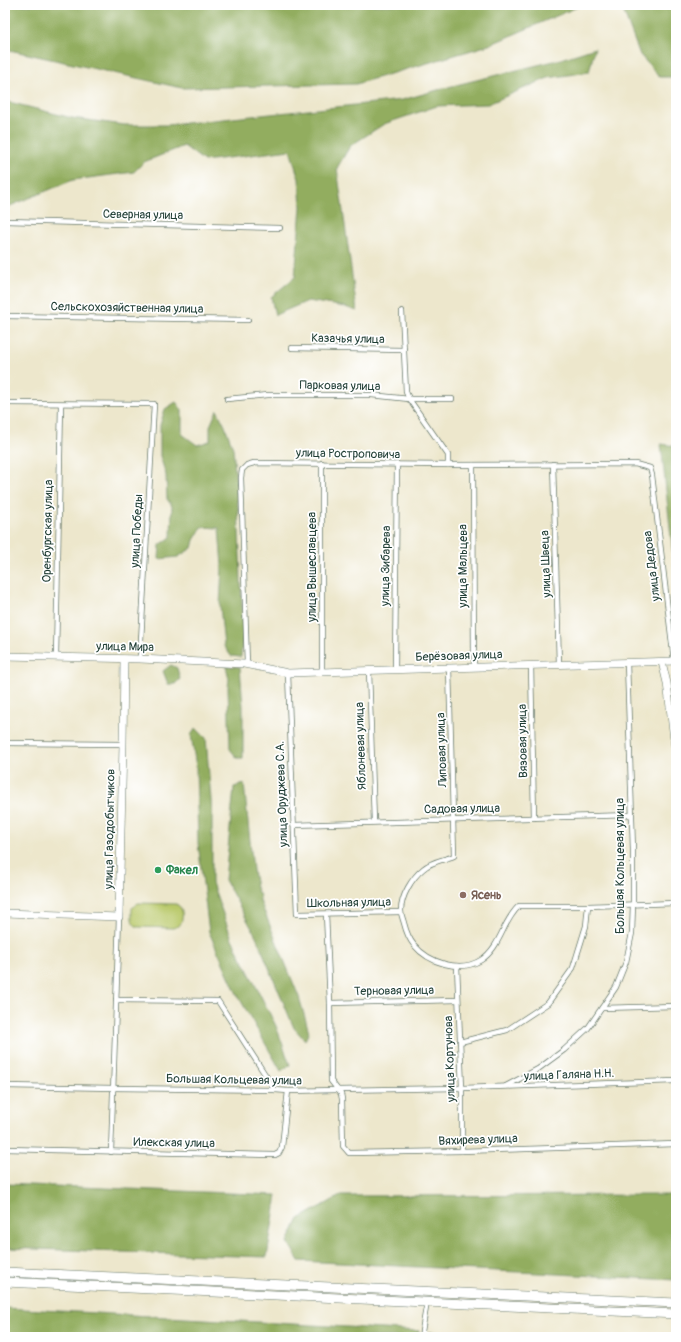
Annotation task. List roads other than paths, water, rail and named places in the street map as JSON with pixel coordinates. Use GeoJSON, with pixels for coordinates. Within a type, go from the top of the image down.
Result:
{"type":"FeatureCollection","features":[{"type":"Feature","properties":{"kind":"highway"},"geometry":{"type":"LineString","coordinates":[[5,1272],[676,1303]]}},
{"type":"Feature","properties":{"kind":"highway"},"geometry":{"type":"LineString","coordinates":[[5,1282],[676,1314]]}},
{"type":"Feature","properties":{"kind":"street","name":"Северная улица"},"geometry":{"type":"LineString","coordinates":[[5,221],[280,228]]}},
{"type":"Feature","properties":{"kind":"street"},"geometry":{"type":"LineString","coordinates":[[402,312],[406,392],[409,400],[448,455],[448,465]]}},
{"type":"Feature","properties":{"kind":"street","name":"Сельскохозяйственная улица"},"geometry":{"type":"LineString","coordinates":[[5,316],[248,320]]}},
{"type":"Feature","properties":{"kind":"street","name":"Казачья улица"},"geometry":{"type":"LineString","coordinates":[[292,348],[404,350]]}},
{"type":"Feature","properties":{"kind":"street","name":"Парковая улица"},"geometry":{"type":"LineString","coordinates":[[227,399],[268,395],[371,395],[409,400],[452,398]]}},
{"type":"Feature","properties":{"kind":"street"},"geometry":{"type":"LineString","coordinates":[[5,403],[61,405]]}},
{"type":"Feature","properties":{"kind":"street","name":"улица Победы"},"geometry":{"type":"LineString","coordinates":[[61,405],[154,404],[140,659]]}},
{"type":"Feature","properties":{"kind":"street","name":"Оренбургская улица"},"geometry":{"type":"LineString","coordinates":[[56,657],[61,405]]}},
{"type":"Feature","properties":{"kind":"street","name":"улица Ростроповича"},"geometry":{"type":"LineString","coordinates":[[245,664],[242,470],[247,465],[254,462],[448,465],[635,464],[650,468]]}},
{"type":"Feature","properties":{"kind":"street","name":"улица Вышеславцева"},"geometry":{"type":"LineString","coordinates":[[322,463],[322,671]]}},
{"type":"Feature","properties":{"kind":"street","name":"улица Зибарева"},"geometry":{"type":"LineString","coordinates":[[395,669],[397,464]]}},
{"type":"Feature","properties":{"kind":"street","name":"улица Швеца"},"geometry":{"type":"LineString","coordinates":[[553,464],[559,664]]}},
{"type":"Feature","properties":{"kind":"street","name":"улица Мальцева"},"geometry":{"type":"LineString","coordinates":[[473,465],[474,667]]}},
{"type":"Feature","properties":{"kind":"street","name":"улица Дедова"},"geometry":{"type":"LineString","coordinates":[[650,468],[675,661]]}},
{"type":"Feature","properties":{"kind":"street","name":"улица Мира"},"geometry":{"type":"LineString","coordinates":[[5,656],[124,658],[245,664]]}},
{"type":"Feature","properties":{"kind":"street","name":"улица Газодобытчиков"},"geometry":{"type":"LineString","coordinates":[[111,1152],[119,917],[124,658]]}},
{"type":"Feature","properties":{"kind":"street","name":"Берёзовая улица"},"geometry":{"type":"LineString","coordinates":[[245,664],[288,673],[675,661]]}},
{"type":"Feature","properties":{"kind":"street","name":"Большая Кольцевая улица"},"geometry":{"type":"LineString","coordinates":[[504,1087],[538,1070],[564,1050],[588,1028],[616,987],[626,962],[632,933],[633,904],[633,850],[627,662]]}},
{"type":"Feature","properties":{"kind":"street"},"geometry":{"type":"LineString","coordinates":[[662,662],[667,684],[676,755]]}},
{"type":"Feature","properties":{"kind":"street","name":"Вязовая улица"},"geometry":{"type":"LineString","coordinates":[[531,665],[534,818]]}},
{"type":"Feature","properties":{"kind":"street","name":"Липовая улица"},"geometry":{"type":"LineString","coordinates":[[449,667],[454,856]]}},
{"type":"Feature","properties":{"kind":"street","name":"Яблоневая улица"},"geometry":{"type":"LineString","coordinates":[[369,670],[374,822]]}},
{"type":"Feature","properties":{"kind":"street","name":"улица Оруджева С.А."},"geometry":{"type":"LineString","coordinates":[[288,673],[297,914]]}},
{"type":"Feature","properties":{"kind":"street"},"geometry":{"type":"LineString","coordinates":[[5,743],[123,744]]}},
{"type":"Feature","properties":{"kind":"street","name":"Садовая улица"},"geometry":{"type":"LineString","coordinates":[[293,825],[454,819],[631,815]]}},
{"type":"Feature","properties":{"kind":"street","name":"Школьная улица"},"geometry":{"type":"LineString","coordinates":[[454,856],[435,862],[424,868],[415,877],[404,897],[401,912],[406,931],[414,945],[426,956],[441,963],[457,966],[471,965],[482,959],[498,942],[512,913],[519,906],[588,906],[676,903]]}},
{"type":"Feature","properties":{"kind":"street"},"geometry":{"type":"LineString","coordinates":[[460,1042],[507,1030],[548,1002],[573,968],[586,926],[588,906]]}},
{"type":"Feature","properties":{"kind":"street","name":"Школьная улица"},"geometry":{"type":"LineString","coordinates":[[297,914],[401,912]]}},
{"type":"Feature","properties":{"kind":"street"},"geometry":{"type":"LineString","coordinates":[[5,913],[119,917]]}},
{"type":"Feature","properties":{"kind":"street"},"geometry":{"type":"LineString","coordinates":[[326,914],[330,1003],[331,1081],[337,1090]]}},
{"type":"Feature","properties":{"kind":"street","name":"улица Кортунова"},"geometry":{"type":"LineString","coordinates":[[457,966],[462,1088],[462,1151]]}},
{"type":"Feature","properties":{"kind":"street"},"geometry":{"type":"LineString","coordinates":[[116,1000],[218,1000],[275,1090]]}},
{"type":"Feature","properties":{"kind":"street","name":"Терновая улица"},"geometry":{"type":"LineString","coordinates":[[330,1003],[458,1000]]}},
{"type":"Feature","properties":{"kind":"street"},"geometry":{"type":"LineString","coordinates":[[602,1008],[676,1006]]}},
{"type":"Feature","properties":{"kind":"street","name":"улица Галяна Н.Н."},"geometry":{"type":"LineString","coordinates":[[462,1088],[676,1082]]}},
{"type":"Feature","properties":{"kind":"street","name":"Большая Кольцевая улица"},"geometry":{"type":"LineString","coordinates":[[5,1086],[288,1091],[462,1088]]}},
{"type":"Feature","properties":{"kind":"street","name":"Вяхирева улица"},"geometry":{"type":"LineString","coordinates":[[337,1090],[341,1094],[342,1099],[343,1146],[349,1153],[676,1144]]}},
{"type":"Feature","properties":{"kind":"street","name":"Илекская улица"},"geometry":{"type":"LineString","coordinates":[[5,1149],[275,1155],[279,1153],[282,1147],[288,1091]]}},
{"type":"Feature","properties":{"kind":"street"},"geometry":{"type":"LineString","coordinates":[[421,1337],[427,1302]]}},
{"type":"Feature","properties":{"kind":"place","name":"Факел"},"geometry":{"type":"Point","coordinates":[158,870]}},
{"type":"Feature","properties":{"kind":"place","name":"Ясень"},"geometry":{"type":"Point","coordinates":[463,895]}}]}
